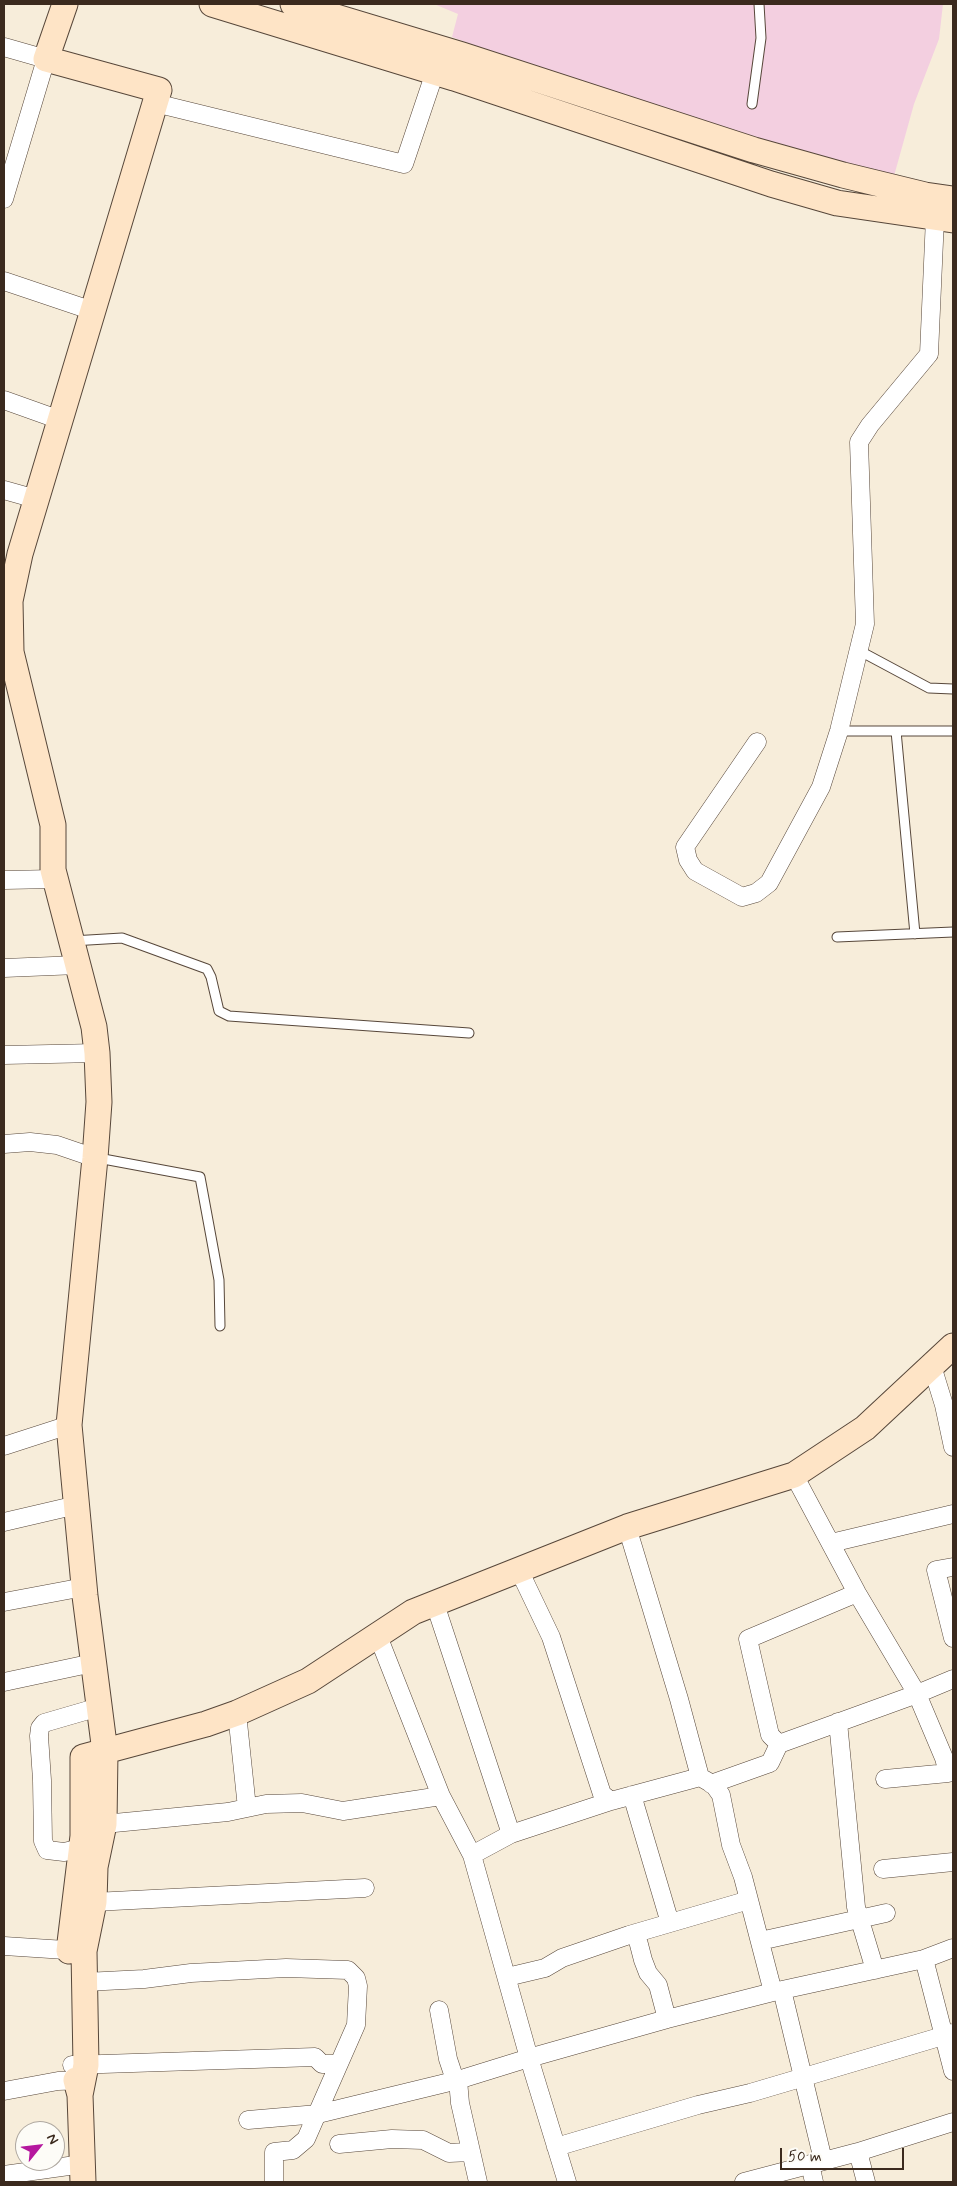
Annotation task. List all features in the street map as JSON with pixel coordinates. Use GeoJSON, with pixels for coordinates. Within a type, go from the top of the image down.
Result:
{"type":"FeatureCollection","features":[{"type":"Feature","properties":{"kind":"street"},"geometry":{"type":"LineString","coordinates":[[4,199],[9,162],[65,4]]}},
{"type":"Feature","properties":{"kind":"street"},"geometry":{"type":"LineString","coordinates":[[212,4],[435,72],[780,186],[838,203],[944,219],[929,354],[870,425],[859,442],[865,624],[839,731],[820,787],[769,883],[756,893],[742,897],[695,872],[688,860],[685,847],[757,742]]}},
{"type":"Feature","properties":{"kind":"street"},"geometry":{"type":"LineString","coordinates":[[293,4],[462,55],[754,150],[843,175],[925,195],[953,199]]}},
{"type":"Feature","properties":{"kind":"street"},"geometry":{"type":"LineString","coordinates":[[4,47],[159,90],[36,499],[20,554],[10,601],[11,652],[53,825],[53,870],[94,1027],[98,1053],[99,1102],[95,1158],[69,1425],[84,1587],[99,1707],[81,1848],[77,1950],[69,2060],[79,2077]]}},
{"type":"Feature","properties":{"kind":"street"},"geometry":{"type":"LineString","coordinates":[[155,103],[404,164],[435,72]]}},
{"type":"Feature","properties":{"kind":"street"},"geometry":{"type":"LineString","coordinates":[[4,281],[93,311]]}},
{"type":"Feature","properties":{"kind":"street"},"geometry":{"type":"LineString","coordinates":[[4,400],[60,420]]}},
{"type":"Feature","properties":{"kind":"street"},"geometry":{"type":"LineString","coordinates":[[4,490],[36,499]]}},
{"type":"Feature","properties":{"kind":"street"},"geometry":{"type":"LineString","coordinates":[[4,880],[56,879]]}},
{"type":"Feature","properties":{"kind":"street"},"geometry":{"type":"LineString","coordinates":[[4,968],[78,965]]}},
{"type":"Feature","properties":{"kind":"street"},"geometry":{"type":"LineString","coordinates":[[4,1056],[98,1053]]}},
{"type":"Feature","properties":{"kind":"street"},"geometry":{"type":"LineString","coordinates":[[4,1144],[30,1142],[57,1145],[95,1158]]}},
{"type":"Feature","properties":{"kind":"street"},"geometry":{"type":"LineString","coordinates":[[94,1755],[237,1713],[308,1682],[413,1612],[627,1527],[794,1475],[865,1428],[953,1346]]}},
{"type":"Feature","properties":{"kind":"street"},"geometry":{"type":"LineString","coordinates":[[932,1366],[947,1393],[953,1447]]}},
{"type":"Feature","properties":{"kind":"street"},"geometry":{"type":"LineString","coordinates":[[4,1446],[69,1425]]}},
{"type":"Feature","properties":{"kind":"street"},"geometry":{"type":"LineString","coordinates":[[794,1475],[857,1593],[917,1694],[951,1772],[885,1779]]}},
{"type":"Feature","properties":{"kind":"street"},"geometry":{"type":"LineString","coordinates":[[4,1522],[76,1505]]}},
{"type":"Feature","properties":{"kind":"street"},"geometry":{"type":"LineString","coordinates":[[830,1543],[953,1514]]}},
{"type":"Feature","properties":{"kind":"street"},"geometry":{"type":"LineString","coordinates":[[627,1527],[679,1699],[706,1780],[721,1795],[731,1845],[802,2077],[817,2162],[814,2182]]}},
{"type":"Feature","properties":{"kind":"street"},"geometry":{"type":"LineString","coordinates":[[953,1567],[936,1570],[953,1638]]}},
{"type":"Feature","properties":{"kind":"street"},"geometry":{"type":"LineString","coordinates":[[519,1570],[551,1637],[602,1794],[610,1801]]}},
{"type":"Feature","properties":{"kind":"street"},"geometry":{"type":"LineString","coordinates":[[4,1602],[84,1587]]}},
{"type":"Feature","properties":{"kind":"street"},"geometry":{"type":"LineString","coordinates":[[779,1744],[770,1735],[748,1639],[857,1593]]}},
{"type":"Feature","properties":{"kind":"street"},"geometry":{"type":"LineString","coordinates":[[435,1604],[510,1834]]}},
{"type":"Feature","properties":{"kind":"street"},"geometry":{"type":"LineString","coordinates":[[378,1636],[441,1796],[472,1855],[529,2058],[567,2182]]}},
{"type":"Feature","properties":{"kind":"street"},"geometry":{"type":"LineString","coordinates":[[4,1682],[93,1663]]}},
{"type":"Feature","properties":{"kind":"street"},"geometry":{"type":"LineString","coordinates":[[472,1855],[510,1834],[610,1801],[706,1780],[770,1763],[779,1744],[953,1680]]}},
{"type":"Feature","properties":{"kind":"street"},"geometry":{"type":"LineString","coordinates":[[81,1848],[64,1852],[47,1850],[43,1841],[40,1728],[44,1723],[99,1707]]}},
{"type":"Feature","properties":{"kind":"street"},"geometry":{"type":"LineString","coordinates":[[237,1713],[247,1808]]}},
{"type":"Feature","properties":{"kind":"street"},"geometry":{"type":"LineString","coordinates":[[838,1722],[856,1908],[875,1970]]}},
{"type":"Feature","properties":{"kind":"street"},"geometry":{"type":"LineString","coordinates":[[4,2175],[83,2173],[79,2077],[85,1982],[77,1950],[94,1902],[95,1867],[104,1824],[94,1755]]}},
{"type":"Feature","properties":{"kind":"street"},"geometry":{"type":"LineString","coordinates":[[632,1795],[670,1923]]}},
{"type":"Feature","properties":{"kind":"street"},"geometry":{"type":"LineString","coordinates":[[104,1824],[228,1812],[266,1804],[302,1803],[343,1811],[441,1796]]}},
{"type":"Feature","properties":{"kind":"street"},"geometry":{"type":"LineString","coordinates":[[883,1869],[953,1862]]}},
{"type":"Feature","properties":{"kind":"street"},"geometry":{"type":"LineString","coordinates":[[94,1902],[365,1888]]}},
{"type":"Feature","properties":{"kind":"street"},"geometry":{"type":"LineString","coordinates":[[507,1977],[545,1968],[562,1958],[636,1933],[749,1900]]}},
{"type":"Feature","properties":{"kind":"street"},"geometry":{"type":"LineString","coordinates":[[760,1941],[886,1913]]}},
{"type":"Feature","properties":{"kind":"street"},"geometry":{"type":"LineString","coordinates":[[636,1933],[648,1973],[658,1985],[667,2019]]}},
{"type":"Feature","properties":{"kind":"street"},"geometry":{"type":"LineString","coordinates":[[4,1946],[77,1950]]}},
{"type":"Feature","properties":{"kind":"street"},"geometry":{"type":"LineString","coordinates":[[248,2120],[318,2114],[458,2080],[667,2019],[777,1991],[924,1959],[953,1948]]}},
{"type":"Feature","properties":{"kind":"street"},"geometry":{"type":"LineString","coordinates":[[924,1959],[949,2034],[953,2071]]}},
{"type":"Feature","properties":{"kind":"street"},"geometry":{"type":"LineString","coordinates":[[85,1982],[144,1979],[191,1973],[286,1968],[348,1970],[356,1978],[358,1986],[356,2025],[306,2139],[293,2150],[274,2152],[274,2182]]}},
{"type":"Feature","properties":{"kind":"street"},"geometry":{"type":"LineString","coordinates":[[439,2010],[448,2059],[453,2074],[458,2080],[460,2103],[478,2182]]}},
{"type":"Feature","properties":{"kind":"street"},"geometry":{"type":"LineString","coordinates":[[556,2147],[698,2105],[750,2093],[949,2034]]}},
{"type":"Feature","properties":{"kind":"street"},"geometry":{"type":"LineString","coordinates":[[4,2091],[79,2077],[315,2057],[322,2064],[338,2064]]}},
{"type":"Feature","properties":{"kind":"street"},"geometry":{"type":"LineString","coordinates":[[744,2182],[953,2125]]}},
{"type":"Feature","properties":{"kind":"street"},"geometry":{"type":"LineString","coordinates":[[339,2144],[392,2139],[423,2140],[449,2153],[471,2152]]}},
{"type":"Feature","properties":{"kind":"street"},"geometry":{"type":"LineString","coordinates":[[858,2152],[866,2182]]}},
{"type":"Feature","properties":{"kind":"lane"},"geometry":{"type":"LineString","coordinates":[[752,104],[761,38],[759,4]]}},
{"type":"Feature","properties":{"kind":"lane"},"geometry":{"type":"LineString","coordinates":[[858,650],[929,688],[953,689]]}},
{"type":"Feature","properties":{"kind":"lane"},"geometry":{"type":"LineString","coordinates":[[839,731],[953,731]]}},
{"type":"Feature","properties":{"kind":"lane"},"geometry":{"type":"LineString","coordinates":[[896,731],[915,934]]}},
{"type":"Feature","properties":{"kind":"lane"},"geometry":{"type":"LineString","coordinates":[[837,937],[953,932]]}},
{"type":"Feature","properties":{"kind":"lane"},"geometry":{"type":"LineString","coordinates":[[72,941],[122,938],[207,969],[211,977],[219,1011],[229,1016],[469,1033]]}},
{"type":"Feature","properties":{"kind":"lane"},"geometry":{"type":"LineString","coordinates":[[95,1158],[200,1177],[219,1280],[220,1326]]}},
{"type":"Feature","properties":{"kind":"shaded area"},"geometry":{"type":"Polygon","coordinates":[[[434,4],[943,4],[939,39],[914,104],[894,176],[805,159],[576,84],[452,37],[458,14],[434,4]]]}}]}
